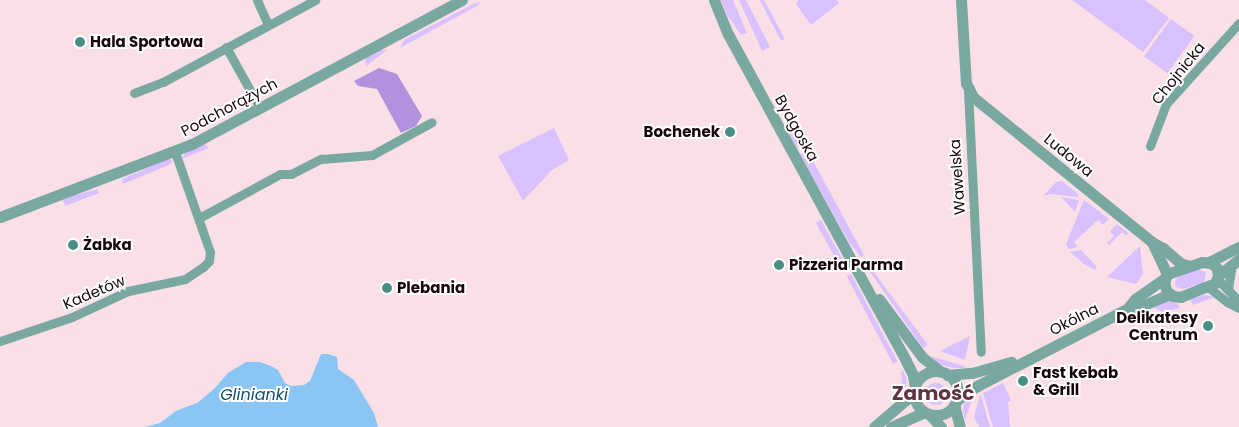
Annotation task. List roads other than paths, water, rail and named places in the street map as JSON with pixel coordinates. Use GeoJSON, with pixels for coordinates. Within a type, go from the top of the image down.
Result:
{"type":"FeatureCollection","features":[{"type":"Feature","properties":{"kind":"street"},"geometry":{"type":"LineString","coordinates":[[257,0],[268,25]]}},
{"type":"Feature","properties":{"kind":"street"},"geometry":{"type":"LineString","coordinates":[[134,93],[163,82],[316,0]]}},
{"type":"Feature","properties":{"kind":"street","name":"Wawelska"},"geometry":{"type":"LineString","coordinates":[[961,0],[968,90],[981,352]]}},
{"type":"Feature","properties":{"kind":"street","name":"Podchorążych"},"geometry":{"type":"LineString","coordinates":[[0,216],[175,152],[460,1]]}},
{"type":"Feature","properties":{"kind":"street","name":"Bydgoska"},"geometry":{"type":"LineString","coordinates":[[714,2],[728,34],[913,375],[914,390]]}},
{"type":"Feature","properties":{"kind":"street","name":"Chojnicka"},"geometry":{"type":"LineString","coordinates":[[1150,146],[1166,104],[1239,23]]}},
{"type":"Feature","properties":{"kind":"street"},"geometry":{"type":"LineString","coordinates":[[226,48],[260,108]]}},
{"type":"Feature","properties":{"kind":"street","name":"Ludowa"},"geometry":{"type":"LineString","coordinates":[[968,90],[982,105],[1152,242],[1163,248],[1180,263],[1189,266]]}},
{"type":"Feature","properties":{"kind":"street"},"geometry":{"type":"LineString","coordinates":[[199,218],[280,174],[291,174],[321,159],[372,155],[432,122]]}},
{"type":"Feature","properties":{"kind":"street","name":"Kadetów"},"geometry":{"type":"LineString","coordinates":[[0,341],[72,317],[128,291],[176,282],[203,268],[210,256],[199,218],[175,152]]}},
{"type":"Feature","properties":{"kind":"street","name":"Ludowa"},"geometry":{"type":"LineString","coordinates":[[1152,242],[1162,264],[1162,280],[1170,294]]}},
{"type":"Feature","properties":{"kind":"street"},"geometry":{"type":"LineString","coordinates":[[1208,262],[1239,247]]}},
{"type":"Feature","properties":{"kind":"street"},"geometry":{"type":"LineString","coordinates":[[1208,262],[1215,266],[1218,277],[1228,289],[1239,308]]}},
{"type":"Feature","properties":{"kind":"street","name":"Okólna"},"geometry":{"type":"LineString","coordinates":[[1127,309],[1135,299],[1162,280],[1189,266],[1208,262]]}},
{"type":"Feature","properties":{"kind":"street"},"geometry":{"type":"LineString","coordinates":[[1236,262],[1208,287],[1227,302],[1239,308]]}},
{"type":"Feature","properties":{"kind":"street"},"geometry":{"type":"LineString","coordinates":[[1228,289],[1236,262]]}},
{"type":"Feature","properties":{"kind":"street"},"geometry":{"type":"LineString","coordinates":[[1162,264],[1162,280]]}},
{"type":"Feature","properties":{"kind":"street","name":"Bydgoska"},"geometry":{"type":"LineString","coordinates":[[854,265],[929,365],[944,374]]}},
{"type":"Feature","properties":{"kind":"street","name":"Okólna"},"geometry":{"type":"LineString","coordinates":[[955,403],[976,386],[1127,309],[1140,307],[1170,294],[1182,297],[1208,287]]}},
{"type":"Feature","properties":{"kind":"street","name":"Okólna"},"geometry":{"type":"LineString","coordinates":[[944,374],[972,373],[1034,355]]}},
{"type":"Feature","properties":{"kind":"street"},"geometry":{"type":"LineString","coordinates":[[874,427],[914,390],[924,375],[944,374],[957,389],[955,403],[960,427]]}},
{"type":"Feature","properties":{"kind":"street"},"geometry":{"type":"LineString","coordinates":[[914,390],[916,404],[941,427]]}},
{"type":"Feature","properties":{"kind":"street"},"geometry":{"type":"LineString","coordinates":[[891,427],[927,413],[941,415],[955,403]]}},
{"type":"Feature","properties":{"kind":"water","name":"Glinianki"},"geometry":{"type":"Polygon","coordinates":[[[321,354],[337,357],[338,369],[354,380],[374,413],[378,427],[145,427],[160,423],[176,411],[197,403],[214,389],[228,373],[246,362],[260,362],[271,366],[278,370],[285,383],[291,386],[304,385],[310,381],[321,354]]]}},
{"type":"Feature","properties":{"kind":"place","name":"Hala Sportowa"},"geometry":{"type":"Point","coordinates":[80,42]}},
{"type":"Feature","properties":{"kind":"place","name":"Bochenek"},"geometry":{"type":"Point","coordinates":[730,132]}},
{"type":"Feature","properties":{"kind":"place","name":"Żabka"},"geometry":{"type":"Point","coordinates":[73,245]}},
{"type":"Feature","properties":{"kind":"place","name":"Pizzeria Parma"},"geometry":{"type":"Point","coordinates":[779,265]}},
{"type":"Feature","properties":{"kind":"place","name":"Plebania"},"geometry":{"type":"Point","coordinates":[387,288]}},
{"type":"Feature","properties":{"kind":"place","name":"Delikatesy Centrum"},"geometry":{"type":"Point","coordinates":[1208,326]}},
{"type":"Feature","properties":{"kind":"place","name":"Fast kebab & Grill"},"geometry":{"type":"Point","coordinates":[1023,381]}},
{"type":"Feature","properties":{"kind":"district","name":"Zamość"},"geometry":{"type":"Point","coordinates":[933,393]}}]}
